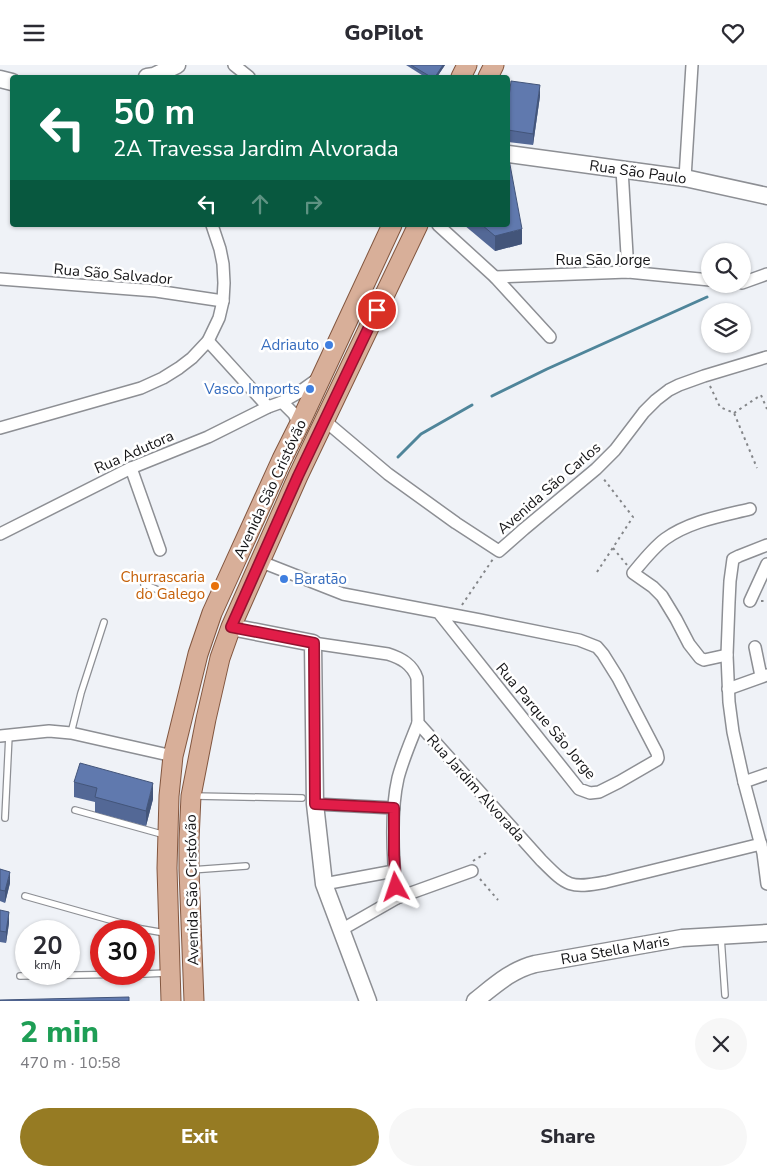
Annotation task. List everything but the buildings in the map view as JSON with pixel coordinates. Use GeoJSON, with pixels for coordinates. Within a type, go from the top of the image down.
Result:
{"type":"FeatureCollection","features":[{"type":"Feature","properties":{"kind":"main road","name":"Avenida São Cristóvão"},"geometry":{"type":"LineString","coordinates":[[171,1001],[167,836],[169,796],[173,756],[209,612],[391,227]]}},
{"type":"Feature","properties":{"kind":"main road","name":"Avenida São Cristóvão"},"geometry":{"type":"LineString","coordinates":[[194,1001],[189,870],[191,796],[220,658],[231,627],[324,420],[417,227]]}},
{"type":"Feature","properties":{"kind":"street"},"geometry":{"type":"LineString","coordinates":[[156,75],[177,65]]}},
{"type":"Feature","properties":{"kind":"street"},"geometry":{"type":"LineString","coordinates":[[234,65],[246,75]]}},
{"type":"Feature","properties":{"kind":"street"},"geometry":{"type":"LineString","coordinates":[[685,178],[692,65]]}},
{"type":"Feature","properties":{"kind":"street","name":"Rua São Paulo"},"geometry":{"type":"LineString","coordinates":[[510,154],[685,178],[767,195]]}},
{"type":"Feature","properties":{"kind":"street"},"geometry":{"type":"LineString","coordinates":[[622,169],[628,272]]}},
{"type":"Feature","properties":{"kind":"street"},"geometry":{"type":"LineString","coordinates":[[0,428],[141,388],[179,369],[192,359],[208,341],[219,318],[223,301],[223,264],[213,227]]}},
{"type":"Feature","properties":{"kind":"street"},"geometry":{"type":"LineString","coordinates":[[440,227],[495,277],[550,337]]}},
{"type":"Feature","properties":{"kind":"street","name":"Rua São Jorge"},"geometry":{"type":"LineString","coordinates":[[495,277],[628,272],[701,280]]}},
{"type":"Feature","properties":{"kind":"street"},"geometry":{"type":"LineString","coordinates":[[751,280],[767,274]]}},
{"type":"Feature","properties":{"kind":"street","name":"Rua São Salvador"},"geometry":{"type":"LineString","coordinates":[[0,279],[156,291],[223,301]]}},
{"type":"Feature","properties":{"kind":"street"},"geometry":{"type":"LineString","coordinates":[[208,341],[268,407]]}},
{"type":"Feature","properties":{"kind":"street","name":"Avenida São Carlos"},"geometry":{"type":"LineString","coordinates":[[499,551],[596,469],[615,450],[644,412],[669,390],[704,375],[767,357]]}},
{"type":"Feature","properties":{"kind":"street","name":"Rua Adutora"},"geometry":{"type":"LineString","coordinates":[[0,534],[132,468],[208,437],[282,402],[322,376]]}},
{"type":"Feature","properties":{"kind":"street"},"geometry":{"type":"LineString","coordinates":[[282,402],[294,414],[299,425]]}},
{"type":"Feature","properties":{"kind":"street"},"geometry":{"type":"LineString","coordinates":[[324,420],[396,480],[499,551]]}},
{"type":"Feature","properties":{"kind":"street"},"geometry":{"type":"LineString","coordinates":[[132,468],[160,550]]}},
{"type":"Feature","properties":{"kind":"street"},"geometry":{"type":"LineString","coordinates":[[727,655],[700,658],[689,644],[662,595],[633,573],[653,550],[679,531],[699,523],[750,509]]}},
{"type":"Feature","properties":{"kind":"street"},"geometry":{"type":"LineString","coordinates":[[767,545],[733,559],[730,581],[727,655],[728,689],[733,732],[761,844],[767,885]]}},
{"type":"Feature","properties":{"kind":"street","name":"Rua Parque São Jorge"},"geometry":{"type":"LineString","coordinates":[[260,561],[343,593],[579,640],[597,647],[618,678],[657,753],[657,760],[599,792],[590,793],[579,789],[439,613]]}},
{"type":"Feature","properties":{"kind":"street"},"geometry":{"type":"LineString","coordinates":[[750,601],[767,564]]}},
{"type":"Feature","properties":{"kind":"street","name":"Rua Jardim Alvorada"},"geometry":{"type":"LineString","coordinates":[[231,627],[314,643],[388,654],[404,661],[415,672],[418,723],[541,860],[557,876],[573,885],[606,883],[761,844]]}},
{"type":"Feature","properties":{"kind":"street"},"geometry":{"type":"LineString","coordinates":[[314,643],[308,801],[324,884],[368,1001]]}},
{"type":"Feature","properties":{"kind":"street"},"geometry":{"type":"LineString","coordinates":[[728,689],[765,676],[755,647]]}},
{"type":"Feature","properties":{"kind":"street"},"geometry":{"type":"LineString","coordinates":[[397,898],[394,871],[394,808],[398,779],[418,723]]}},
{"type":"Feature","properties":{"kind":"street"},"geometry":{"type":"LineString","coordinates":[[4,736],[49,731],[71,733],[173,756]]}},
{"type":"Feature","properties":{"kind":"street"},"geometry":{"type":"LineString","coordinates":[[744,782],[767,774]]}},
{"type":"Feature","properties":{"kind":"street"},"geometry":{"type":"LineString","coordinates":[[308,801],[394,808]]}},
{"type":"Feature","properties":{"kind":"street"},"geometry":{"type":"LineString","coordinates":[[324,884],[394,871]]}},
{"type":"Feature","properties":{"kind":"street"},"geometry":{"type":"LineString","coordinates":[[341,930],[397,898],[472,871]]}},
{"type":"Feature","properties":{"kind":"street","name":"Rua Stella Maris"},"geometry":{"type":"LineString","coordinates":[[475,1001],[514,971],[535,964],[682,938],[767,933]]}},
{"type":"Feature","properties":{"kind":"lane"},"geometry":{"type":"LineString","coordinates":[[144,584],[172,596]]}},
{"type":"Feature","properties":{"kind":"lane"},"geometry":{"type":"LineString","coordinates":[[71,733],[81,693],[104,622]]}},
{"type":"Feature","properties":{"kind":"lane"},"geometry":{"type":"LineString","coordinates":[[4,736],[5,818]]}},
{"type":"Feature","properties":{"kind":"lane"},"geometry":{"type":"LineString","coordinates":[[191,796],[308,801]]}},
{"type":"Feature","properties":{"kind":"lane"},"geometry":{"type":"LineString","coordinates":[[75,810],[167,836]]}},
{"type":"Feature","properties":{"kind":"lane"},"geometry":{"type":"LineString","coordinates":[[189,870],[246,865]]}},
{"type":"Feature","properties":{"kind":"lane"},"geometry":{"type":"LineString","coordinates":[[24,896],[142,929],[169,933]]}},
{"type":"Feature","properties":{"kind":"lane"},"geometry":{"type":"LineString","coordinates":[[720,936],[725,995]]}},
{"type":"Feature","properties":{"kind":"lane"},"geometry":{"type":"LineString","coordinates":[[155,974],[170,973]]}},
{"type":"Feature","properties":{"kind":"path"},"geometry":{"type":"LineString","coordinates":[[704,375],[720,407],[734,413],[757,468]]}},
{"type":"Feature","properties":{"kind":"path"},"geometry":{"type":"LineString","coordinates":[[734,413],[761,395],[767,409]]}},
{"type":"Feature","properties":{"kind":"path"},"geometry":{"type":"LineString","coordinates":[[596,469],[633,517],[597,572]]}},
{"type":"Feature","properties":{"kind":"path"},"geometry":{"type":"LineString","coordinates":[[613,548],[633,573]]}},
{"type":"Feature","properties":{"kind":"path"},"geometry":{"type":"LineString","coordinates":[[455,615],[499,551]]}},
{"type":"Feature","properties":{"kind":"path"},"geometry":{"type":"LineString","coordinates":[[472,871],[498,900]]}},
{"type":"Feature","properties":{"kind":"waterway"},"geometry":{"type":"LineString","coordinates":[[492,396],[547,369],[707,297]]}},
{"type":"Feature","properties":{"kind":"waterway"},"geometry":{"type":"LineString","coordinates":[[398,457],[421,434],[472,405]]}},
{"type":"Feature","properties":{"kind":"place","name":"Adriauto"},"geometry":{"type":"Point","coordinates":[329,345]}},
{"type":"Feature","properties":{"kind":"place","name":"Vasco Imports"},"geometry":{"type":"Point","coordinates":[310,389]}},
{"type":"Feature","properties":{"kind":"place","name":"Baratão"},"geometry":{"type":"Point","coordinates":[284,579]}},
{"type":"Feature","properties":{"kind":"place","name":"Churrascaria do Galego"},"geometry":{"type":"Point","coordinates":[215,586]}},
{"type":"Feature","properties":{"kind":"route"},"geometry":{"type":"LineString","coordinates":[[377,310],[298,476],[231,627],[314,643],[315,804],[394,808],[393,839],[396,887]]}}]}
